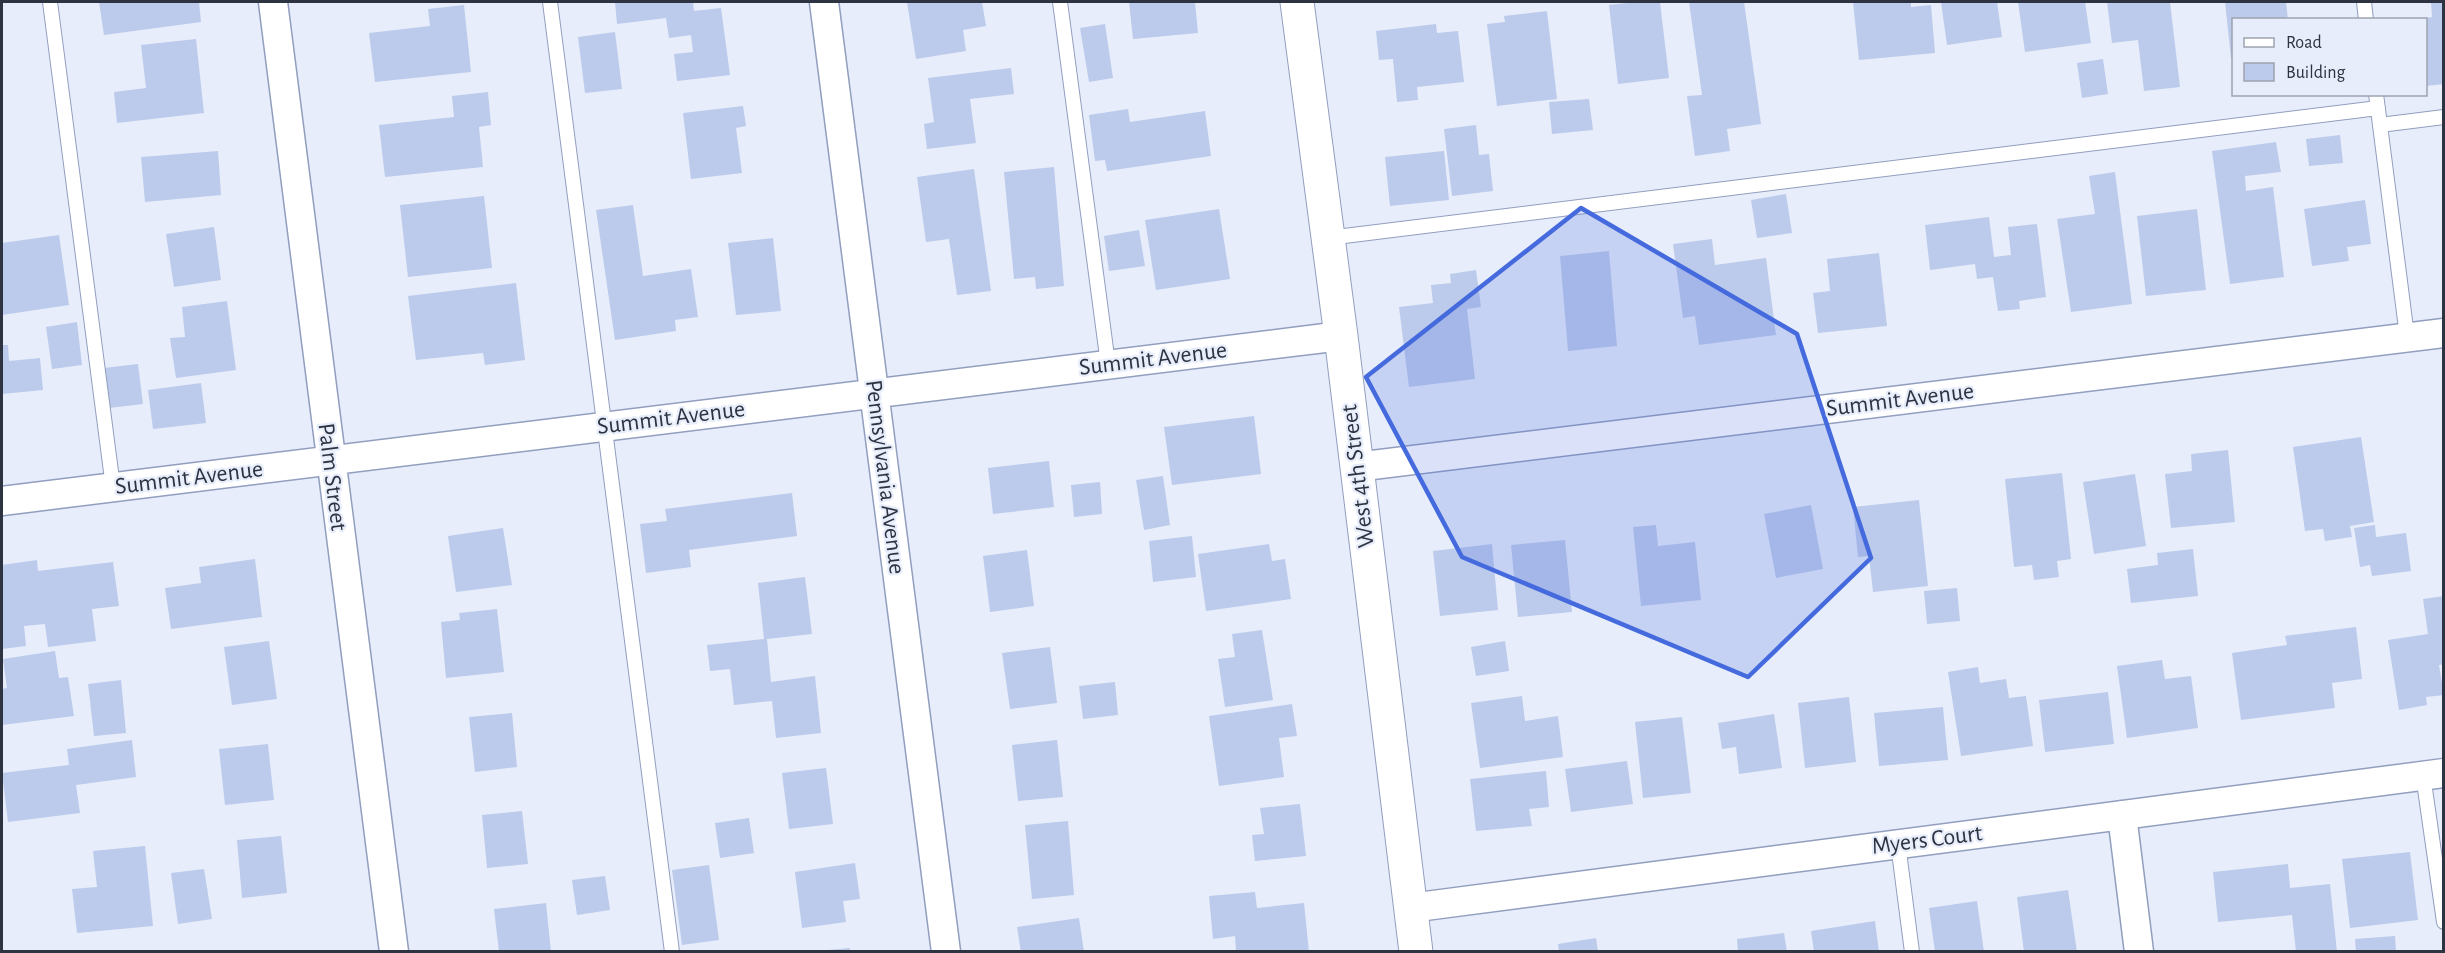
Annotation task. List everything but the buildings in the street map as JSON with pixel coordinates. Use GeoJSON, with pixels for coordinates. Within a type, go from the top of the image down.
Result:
{"type":"FeatureCollection","features":[{"type":"Feature","properties":{"kind":"street","name":"Palm Street"},"geometry":{"type":"LineString","coordinates":[[273,2],[394,951]]}},
{"type":"Feature","properties":{"kind":"street","name":"Pennsylvania Avenue"},"geometry":{"type":"LineString","coordinates":[[824,2],[946,951]]}},
{"type":"Feature","properties":{"kind":"street","name":"West 4th Street"},"geometry":{"type":"LineString","coordinates":[[1297,2],[1341,336],[1416,951]]}},
{"type":"Feature","properties":{"kind":"street","name":"Summit Avenue"},"geometry":{"type":"LineString","coordinates":[[1356,467],[2444,333]]}},
{"type":"Feature","properties":{"kind":"street","name":"Summit Avenue"},"geometry":{"type":"LineString","coordinates":[[2,501],[1341,336]]}},
{"type":"Feature","properties":{"kind":"street","name":"Myers Court"},"geometry":{"type":"LineString","coordinates":[[1410,908],[2433,774]]}},
{"type":"Feature","properties":{"kind":"street"},"geometry":{"type":"LineString","coordinates":[[2122,815],[2139,951]]}},
{"type":"Feature","properties":{"kind":"lane"},"geometry":{"type":"LineString","coordinates":[[50,2],[113,487]]}},
{"type":"Feature","properties":{"kind":"lane"},"geometry":{"type":"LineString","coordinates":[[550,2],[672,951]]}},
{"type":"Feature","properties":{"kind":"lane"},"geometry":{"type":"LineString","coordinates":[[1060,2],[1108,364]]}},
{"type":"Feature","properties":{"kind":"lane"},"geometry":{"type":"LineString","coordinates":[[2364,2],[2366,18]]}},
{"type":"Feature","properties":{"kind":"lane"},"geometry":{"type":"LineString","coordinates":[[1328,238],[2377,101],[2407,336]]}},
{"type":"Feature","properties":{"kind":"lane"},"geometry":{"type":"LineString","coordinates":[[2380,125],[2444,117]]}},
{"type":"Feature","properties":{"kind":"lane"},"geometry":{"type":"LineString","coordinates":[[2433,774],[2444,922]]}},
{"type":"Feature","properties":{"kind":"lane"},"geometry":{"type":"LineString","coordinates":[[1898,844],[1912,951]]}},
{"type":"Feature","properties":{"kind":"highlighted area"},"geometry":{"type":"Polygon","coordinates":[[[1581,208],[1797,334],[1871,558],[1748,677],[1462,557],[1366,377],[1581,208]]]}}]}
